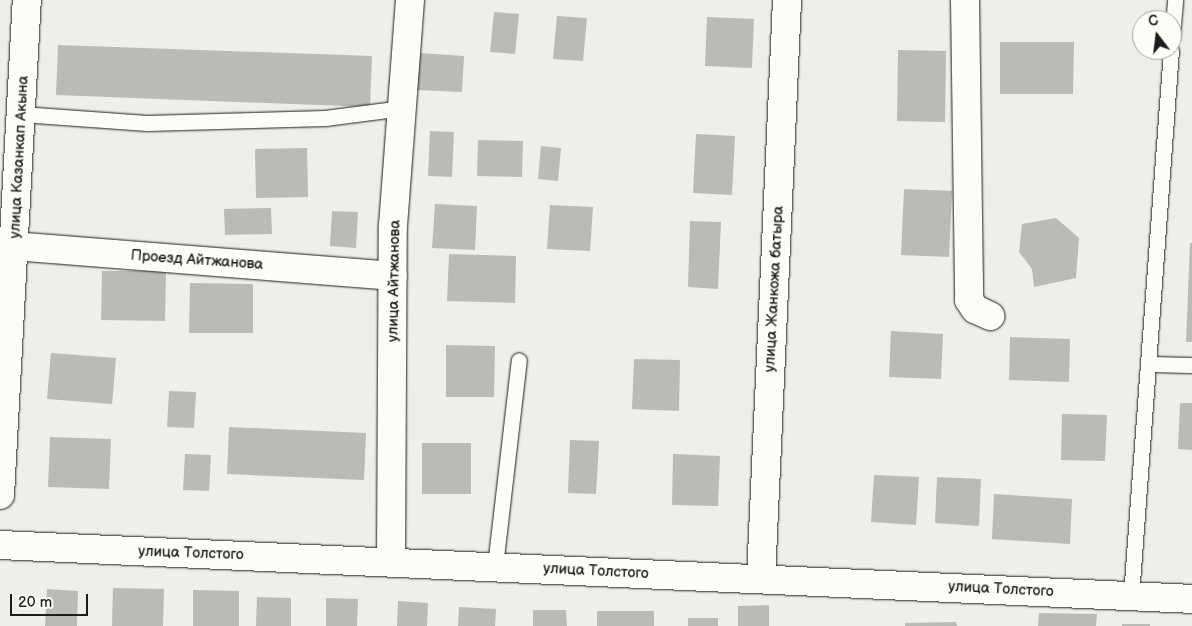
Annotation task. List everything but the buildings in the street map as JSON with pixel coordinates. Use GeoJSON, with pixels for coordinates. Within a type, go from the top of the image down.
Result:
{"type":"FeatureCollection","features":[{"type":"Feature","properties":{"kind":"street","name":"улица Казанкап Акына"},"geometry":{"type":"LineString","coordinates":[[0,494],[7,245],[21,114],[27,0]]}},
{"type":"Feature","properties":{"kind":"street","name":"улица Айтжанова"},"geometry":{"type":"LineString","coordinates":[[391,562],[393,276],[410,0]]}},
{"type":"Feature","properties":{"kind":"street","name":"улица Жанкожа батыра"},"geometry":{"type":"LineString","coordinates":[[761,578],[788,0]]}},
{"type":"Feature","properties":{"kind":"street"},"geometry":{"type":"LineString","coordinates":[[965,0],[969,300],[975,309],[990,316]]}},
{"type":"Feature","properties":{"kind":"street","name":"Проезд Айтжанова"},"geometry":{"type":"LineString","coordinates":[[7,245],[393,276]]}},
{"type":"Feature","properties":{"kind":"street","name":"улица Толстого"},"geometry":{"type":"LineString","coordinates":[[0,545],[1192,599]]}},
{"type":"Feature","properties":{"kind":"lane"},"geometry":{"type":"LineString","coordinates":[[1131,596],[1170,60]]}},
{"type":"Feature","properties":{"kind":"lane"},"geometry":{"type":"LineString","coordinates":[[21,114],[147,123],[325,118],[402,108]]}},
{"type":"Feature","properties":{"kind":"lane"},"geometry":{"type":"LineString","coordinates":[[495,566],[519,360]]}},
{"type":"Feature","properties":{"kind":"lane"},"geometry":{"type":"LineString","coordinates":[[1149,364],[1192,365]]}}]}
